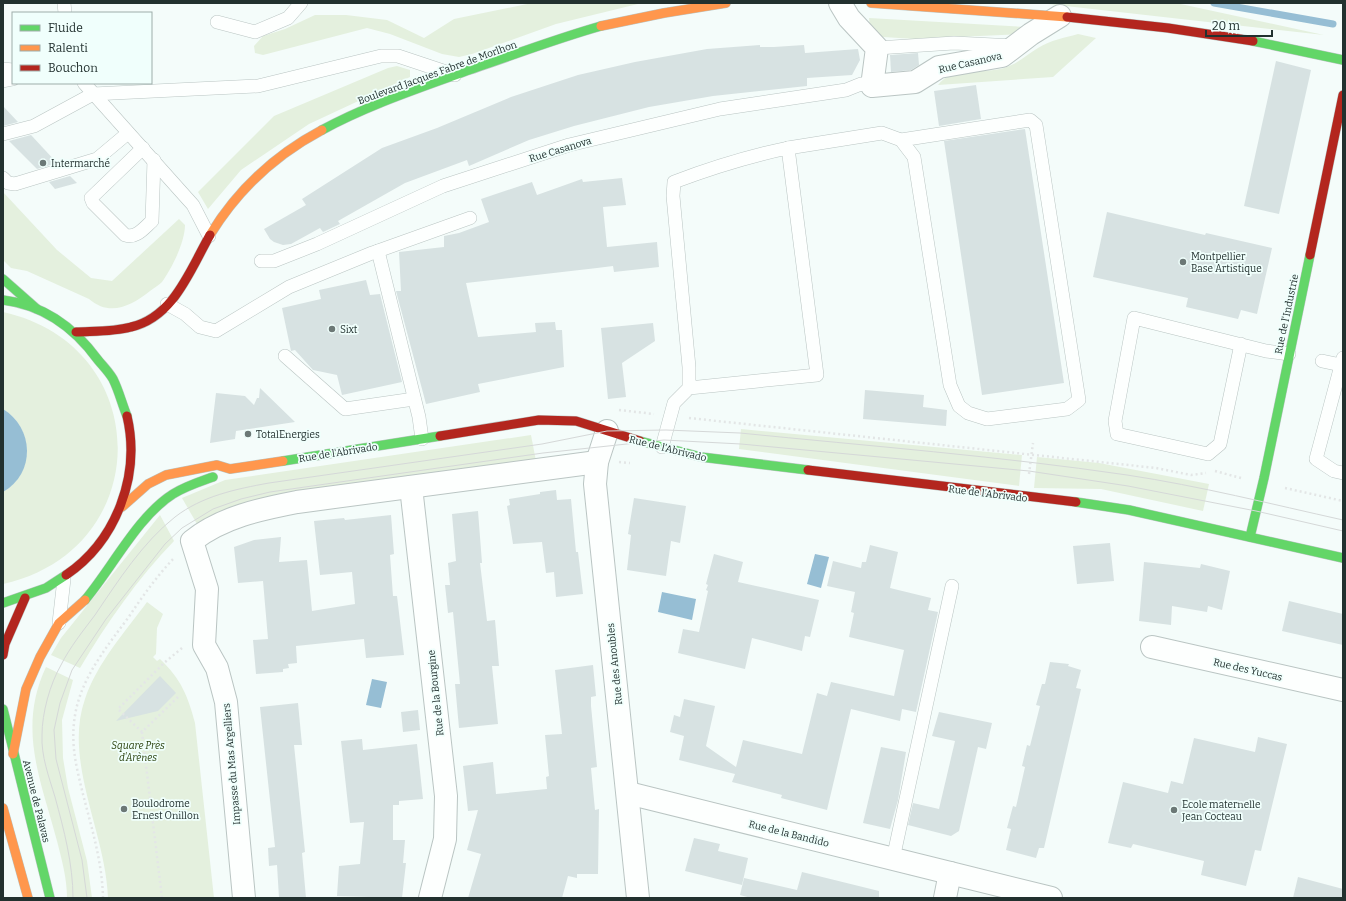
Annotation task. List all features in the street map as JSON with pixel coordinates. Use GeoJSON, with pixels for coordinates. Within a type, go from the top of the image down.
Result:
{"type":"FeatureCollection","features":[{"type":"Feature","properties":{"kind":"main road","name":"Boulevard Jacques Fabre de Morlhon"},"geometry":{"type":"LineString","coordinates":[[76,332],[122,329],[147,322],[177,296],[209,236],[231,204],[251,182],[274,161],[305,139],[354,115],[455,75],[600,27],[668,11],[726,3]]}},
{"type":"Feature","properties":{"kind":"main road"},"geometry":{"type":"LineString","coordinates":[[871,3],[1060,16],[1207,32],[1343,60]]}},
{"type":"Feature","properties":{"kind":"main road","name":"Rue de l'Industrie"},"geometry":{"type":"LineString","coordinates":[[1250,537],[1263,483],[1288,354],[1343,95]]}},
{"type":"Feature","properties":{"kind":"main road"},"geometry":{"type":"LineString","coordinates":[[3,279],[38,309]]}},
{"type":"Feature","properties":{"kind":"main road"},"geometry":{"type":"LineString","coordinates":[[3,300],[38,309],[58,319],[76,332],[99,355],[113,377],[128,412],[132,444],[131,470],[122,507],[112,528],[99,548],[83,564],[64,579],[25,598],[3,602]]}},
{"type":"Feature","properties":{"kind":"main road","name":"Rue de l'Abrivado"},"geometry":{"type":"LineString","coordinates":[[122,507],[146,485],[158,477],[217,465],[230,469],[539,420],[576,421],[701,457],[1093,504],[1129,510],[1343,558]]}},
{"type":"Feature","properties":{"kind":"main road"},"geometry":{"type":"LineString","coordinates":[[13,754],[26,689],[40,657],[59,623],[86,599],[127,542],[160,504],[173,494],[189,485],[203,479],[218,476],[230,469]]}},
{"type":"Feature","properties":{"kind":"main road"},"geometry":{"type":"LineString","coordinates":[[3,655],[5,644],[25,598]]}},
{"type":"Feature","properties":{"kind":"main road","name":"Avenue de Palavas"},"geometry":{"type":"LineString","coordinates":[[3,709],[50,898]]}},
{"type":"Feature","properties":{"kind":"main road"},"geometry":{"type":"LineString","coordinates":[[3,808],[28,898]]}},
{"type":"Feature","properties":{"kind":"street"},"geometry":{"type":"LineString","coordinates":[[840,3],[849,18],[877,48],[872,86]]}},
{"type":"Feature","properties":{"kind":"street","name":"Rue Casanova"},"geometry":{"type":"LineString","coordinates":[[872,86],[915,82],[939,67],[1002,56],[1060,16]]}},
{"type":"Feature","properties":{"kind":"street","name":"Rue des Anoubles"},"geometry":{"type":"LineString","coordinates":[[608,431],[597,462],[595,484],[638,898]]}},
{"type":"Feature","properties":{"kind":"street"},"geometry":{"type":"LineString","coordinates":[[204,645],[207,589],[192,541],[218,525],[258,509],[297,502],[597,462]]}},
{"type":"Feature","properties":{"kind":"street","name":"Rue de la Bourgine"},"geometry":{"type":"LineString","coordinates":[[411,487],[446,796],[445,839],[430,898]]}},
{"type":"Feature","properties":{"kind":"street","name":"Impasse du Mas Argelliers"},"geometry":{"type":"LineString","coordinates":[[204,645],[216,668],[226,702],[244,898]]}},
{"type":"Feature","properties":{"kind":"street","name":"Rue des Yuccas"},"geometry":{"type":"LineString","coordinates":[[1152,647],[1343,690]]}},
{"type":"Feature","properties":{"kind":"street","name":"Rue de la Bandido"},"geometry":{"type":"LineString","coordinates":[[628,793],[1051,898]]}},
{"type":"Feature","properties":{"kind":"street"},"geometry":{"type":"LineString","coordinates":[[945,898],[950,873]]}},
{"type":"Feature","properties":{"kind":"lane"},"geometry":{"type":"LineString","coordinates":[[217,22],[255,32],[288,18],[301,3]]}},
{"type":"Feature","properties":{"kind":"lane"},"geometry":{"type":"LineString","coordinates":[[877,48],[954,43],[1015,46]]}},
{"type":"Feature","properties":{"kind":"lane"},"geometry":{"type":"LineString","coordinates":[[3,134],[34,126],[93,94],[258,86],[364,59],[395,55],[455,75]]}},
{"type":"Feature","properties":{"kind":"lane"},"geometry":{"type":"LineString","coordinates":[[85,84],[128,133],[164,170],[193,205],[209,236]]}},
{"type":"Feature","properties":{"kind":"lane","name":"Rue Casanova"},"geometry":{"type":"LineString","coordinates":[[261,261],[274,261],[317,244],[443,186],[569,145],[720,109],[846,90],[861,84],[872,86]]}},
{"type":"Feature","properties":{"kind":"lane"},"geometry":{"type":"LineString","coordinates":[[689,388],[689,368],[673,196],[674,182],[697,173],[764,153],[788,148],[882,134],[901,140],[1030,120],[1036,125],[1079,400],[1067,409],[987,420],[968,413],[959,406],[950,385],[914,157],[901,140]]}},
{"type":"Feature","properties":{"kind":"lane"},"geometry":{"type":"LineString","coordinates":[[3,178],[8,184],[15,184],[88,163],[104,155],[128,133]]}},
{"type":"Feature","properties":{"kind":"lane"},"geometry":{"type":"LineString","coordinates":[[143,148],[91,198],[92,204],[129,236],[134,236],[152,221],[154,160]]}},
{"type":"Feature","properties":{"kind":"lane"},"geometry":{"type":"LineString","coordinates":[[662,447],[674,403],[689,388],[817,375],[788,148]]}},
{"type":"Feature","properties":{"kind":"lane"},"geometry":{"type":"LineString","coordinates":[[168,304],[185,314],[200,327],[216,331],[289,287],[378,251],[470,218]]}},
{"type":"Feature","properties":{"kind":"lane"},"geometry":{"type":"LineString","coordinates":[[378,251],[414,399],[422,439]]}},
{"type":"Feature","properties":{"kind":"lane"},"geometry":{"type":"LineString","coordinates":[[1241,344],[1220,444],[1208,454],[1118,434],[1115,421],[1134,318],[1288,354]]}},
{"type":"Feature","properties":{"kind":"lane"},"geometry":{"type":"LineString","coordinates":[[285,356],[345,409],[414,399]]}},
{"type":"Feature","properties":{"kind":"lane"},"geometry":{"type":"LineString","coordinates":[[1322,361],[1342,361],[1316,459],[1334,471],[1343,473]]}},
{"type":"Feature","properties":{"kind":"lane"},"geometry":{"type":"LineString","coordinates":[[59,623],[64,579]]}},
{"type":"Feature","properties":{"kind":"lane"},"geometry":{"type":"LineString","coordinates":[[893,858],[952,586]]}},
{"type":"Feature","properties":{"kind":"path"},"geometry":{"type":"LineString","coordinates":[[685,418],[1133,465],[1191,475],[1215,471],[1343,501]]}},
{"type":"Feature","properties":{"kind":"path"},"geometry":{"type":"LineString","coordinates":[[103,898],[102,875],[96,840],[77,772],[73,722],[85,680],[162,570],[180,550],[192,541]]}},
{"type":"Feature","properties":{"kind":"path"},"geometry":{"type":"LineString","coordinates":[[162,898],[142,732],[118,709],[164,663],[183,647],[204,645]]}},
{"type":"Feature","properties":{"kind":"path"},"geometry":{"type":"LineString","coordinates":[[142,732],[178,697]]}},
{"type":"Feature","properties":{"kind":"green space"},"geometry":{"type":"Polygon","coordinates":[[[532,3],[642,3],[556,24],[472,54],[459,57],[442,54],[390,34],[367,28],[263,55],[255,53],[254,46],[263,36],[285,29],[315,15],[346,15],[387,20],[424,38],[454,19],[532,3]]]}},
{"type":"Feature","properties":{"kind":"green space"},"geometry":{"type":"Polygon","coordinates":[[[1039,3],[1176,3],[1324,35],[1039,3]]]}},
{"type":"Feature","properties":{"kind":"green space"},"geometry":{"type":"Polygon","coordinates":[[[869,18],[1025,27],[1021,34],[915,39],[883,37],[870,28],[869,18]]]}},
{"type":"Feature","properties":{"kind":"green space"},"geometry":{"type":"Polygon","coordinates":[[[1078,34],[1096,38],[1053,77],[938,85],[944,79],[959,73],[1004,68],[1018,62],[1043,45],[1078,34]]]}},
{"type":"Feature","properties":{"kind":"green space"},"geometry":{"type":"Polygon","coordinates":[[[397,66],[410,70],[410,77],[309,124],[241,170],[208,209],[198,192],[274,116],[388,68],[397,66]]]}},
{"type":"Feature","properties":{"kind":"green space"},"geometry":{"type":"Polygon","coordinates":[[[3,192],[57,250],[91,278],[112,281],[179,219],[185,225],[183,239],[174,262],[161,283],[128,305],[113,308],[105,307],[27,271],[11,268],[3,260],[3,192]]]}},
{"type":"Feature","properties":{"kind":"green space"},"geometry":{"type":"Polygon","coordinates":[[[3,312],[53,332],[89,364],[111,404],[118,448],[111,492],[89,532],[53,564],[3,584],[3,492],[13,484],[21,474],[27,450],[21,427],[13,417],[3,409],[3,312]]]}},
{"type":"Feature","properties":{"kind":"green space"},"geometry":{"type":"Polygon","coordinates":[[[741,429],[1022,455],[1019,486],[739,449],[741,429]]]}},
{"type":"Feature","properties":{"kind":"green space"},"geometry":{"type":"Polygon","coordinates":[[[531,435],[536,461],[197,524],[182,498],[225,480],[531,435]]]}},
{"type":"Feature","properties":{"kind":"green space"},"geometry":{"type":"Polygon","coordinates":[[[1037,457],[1099,463],[1209,484],[1203,511],[1101,489],[1034,488],[1037,457]]]}},
{"type":"Feature","properties":{"kind":"green space"},"geometry":{"type":"Polygon","coordinates":[[[160,515],[174,541],[148,570],[123,602],[80,668],[51,655],[61,638],[160,515]]]}},
{"type":"Feature","properties":{"kind":"green space","name":"Square Près d'Arènes"},"geometry":{"type":"Polygon","coordinates":[[[147,602],[163,614],[157,628],[156,654],[153,657],[157,661],[160,659],[167,666],[183,688],[190,704],[195,723],[214,898],[108,898],[106,873],[82,772],[79,747],[80,723],[85,699],[104,660],[147,602]]]}},
{"type":"Feature","properties":{"kind":"green space"},"geometry":{"type":"Polygon","coordinates":[[[46,667],[73,680],[62,720],[63,758],[68,788],[87,861],[92,898],[67,898],[66,883],[57,841],[39,775],[33,733],[33,712],[37,690],[46,667]]]}},
{"type":"Feature","properties":{"kind":"water"},"geometry":{"type":"Polygon","coordinates":[[[3,409],[13,417],[21,427],[27,450],[26,462],[21,474],[14,484],[3,492],[3,409]]]}},
{"type":"Feature","properties":{"kind":"water"},"geometry":{"type":"Polygon","coordinates":[[[815,554],[829,557],[821,588],[807,584],[815,554]]]}},
{"type":"Feature","properties":{"kind":"water"},"geometry":{"type":"Polygon","coordinates":[[[662,592],[696,599],[692,620],[658,612],[662,592]]]}},
{"type":"Feature","properties":{"kind":"water"},"geometry":{"type":"Polygon","coordinates":[[[372,679],[387,682],[381,708],[366,705],[372,679]]]}},
{"type":"Feature","properties":{"kind":"building"},"geometry":{"type":"Polygon","coordinates":[[[760,45],[760,47],[774,47],[804,45],[805,53],[858,49],[860,60],[852,75],[807,78],[807,86],[713,96],[649,107],[574,126],[529,140],[469,166],[467,160],[405,183],[338,221],[340,224],[323,232],[320,228],[291,244],[283,245],[274,242],[270,239],[264,229],[306,205],[302,199],[382,148],[437,128],[511,97],[578,75],[635,62],[707,49],[760,45]]]}},
{"type":"Feature","properties":{"kind":"building"},"geometry":{"type":"Polygon","coordinates":[[[918,53],[919,65],[911,70],[891,72],[890,55],[918,53]]]}},
{"type":"Feature","properties":{"kind":"building"},"geometry":{"type":"Polygon","coordinates":[[[1276,61],[1311,70],[1279,214],[1244,206],[1276,61]]]}},
{"type":"Feature","properties":{"kind":"building"},"geometry":{"type":"Polygon","coordinates":[[[976,85],[981,119],[939,126],[934,91],[976,85]]]}},
{"type":"Feature","properties":{"kind":"building"},"geometry":{"type":"Polygon","coordinates":[[[3,106],[18,122],[3,126],[3,106]]]}},
{"type":"Feature","properties":{"kind":"building"},"geometry":{"type":"Polygon","coordinates":[[[1025,129],[1064,383],[982,395],[944,141],[1025,129]]]}},
{"type":"Feature","properties":{"kind":"building"},"geometry":{"type":"Polygon","coordinates":[[[31,135],[57,163],[37,169],[9,141],[31,135]]]}},
{"type":"Feature","properties":{"kind":"building"},"geometry":{"type":"Polygon","coordinates":[[[70,176],[77,183],[55,189],[49,182],[70,176]]]}},
{"type":"Feature","properties":{"kind":"building"},"geometry":{"type":"Polygon","coordinates":[[[622,178],[626,205],[603,207],[607,247],[657,242],[659,267],[614,272],[613,266],[466,283],[478,337],[536,332],[535,323],[555,322],[556,330],[562,330],[564,367],[478,384],[480,392],[426,404],[396,291],[401,291],[399,252],[444,247],[444,236],[459,233],[489,222],[481,199],[532,182],[537,195],[582,179],[583,182],[622,178]]]}},
{"type":"Feature","properties":{"kind":"building","name":"Montpellier Base Artistique"},"geometry":{"type":"Polygon","coordinates":[[[1107,212],[1205,235],[1206,233],[1272,248],[1257,314],[1241,310],[1238,319],[1186,307],[1188,298],[1093,277],[1107,212]]]}},
{"type":"Feature","properties":{"kind":"building","name":"Sixt"},"geometry":{"type":"Polygon","coordinates":[[[366,280],[370,295],[380,294],[402,382],[342,395],[337,375],[313,370],[295,350],[291,351],[282,308],[321,299],[319,290],[366,280]]]}},
{"type":"Feature","properties":{"kind":"building"},"geometry":{"type":"Polygon","coordinates":[[[653,323],[655,341],[622,363],[626,397],[608,399],[601,328],[653,323]]]}},
{"type":"Feature","properties":{"kind":"building"},"geometry":{"type":"Polygon","coordinates":[[[260,388],[295,422],[236,431],[235,439],[210,443],[216,393],[245,396],[254,405],[257,398],[259,398],[260,388]]]}},
{"type":"Feature","properties":{"kind":"building"},"geometry":{"type":"Polygon","coordinates":[[[865,390],[924,395],[923,407],[947,410],[946,426],[863,419],[865,390]]]}},
{"type":"Feature","properties":{"kind":"building"},"geometry":{"type":"Polygon","coordinates":[[[556,490],[557,500],[571,499],[576,552],[578,552],[583,594],[556,597],[554,572],[546,573],[542,542],[513,544],[507,506],[510,505],[509,499],[556,490]]]}},
{"type":"Feature","properties":{"kind":"building"},"geometry":{"type":"Polygon","coordinates":[[[634,498],[686,506],[680,543],[671,541],[666,576],[627,570],[631,535],[628,534],[634,498]]]}},
{"type":"Feature","properties":{"kind":"building"},"geometry":{"type":"Polygon","coordinates":[[[478,511],[482,563],[480,563],[487,621],[495,620],[499,666],[492,666],[498,724],[459,728],[455,684],[460,684],[453,612],[448,613],[445,585],[450,585],[448,563],[456,561],[452,514],[478,511]]]}},
{"type":"Feature","properties":{"kind":"building"},"geometry":{"type":"Polygon","coordinates":[[[391,515],[394,554],[390,555],[393,596],[397,596],[404,655],[366,658],[364,639],[296,646],[297,663],[288,664],[289,668],[283,669],[283,672],[256,674],[253,640],[268,639],[263,581],[238,583],[234,547],[254,540],[281,537],[279,562],[307,560],[312,611],[355,604],[352,572],[320,575],[314,521],[344,518],[345,520],[391,515]]]}},
{"type":"Feature","properties":{"kind":"building"},"geometry":{"type":"Polygon","coordinates":[[[1110,543],[1114,581],[1077,584],[1073,546],[1110,543]]]}},
{"type":"Feature","properties":{"kind":"building"},"geometry":{"type":"Polygon","coordinates":[[[870,545],[898,552],[890,588],[931,598],[928,610],[938,612],[916,712],[902,709],[900,721],[851,709],[827,810],[781,798],[782,795],[732,782],[735,774],[679,760],[684,736],[670,732],[674,715],[680,717],[684,699],[715,706],[706,746],[736,767],[743,740],[802,754],[817,693],[827,696],[831,682],[894,696],[904,650],[849,637],[854,613],[851,612],[855,592],[827,586],[833,561],[861,568],[862,562],[866,562],[870,545]]]}},
{"type":"Feature","properties":{"kind":"building"},"geometry":{"type":"Polygon","coordinates":[[[714,554],[743,562],[738,582],[819,600],[810,637],[805,636],[802,651],[752,638],[745,669],[678,653],[683,629],[699,632],[708,591],[706,590],[708,585],[706,584],[714,554]]]}},
{"type":"Feature","properties":{"kind":"building"},"geometry":{"type":"Polygon","coordinates":[[[1144,562],[1200,568],[1201,564],[1230,571],[1222,610],[1208,606],[1207,612],[1172,606],[1171,625],[1139,621],[1144,562]]]}},
{"type":"Feature","properties":{"kind":"building"},"geometry":{"type":"Polygon","coordinates":[[[1289,601],[1343,614],[1343,645],[1282,631],[1289,601]]]}},
{"type":"Feature","properties":{"kind":"building"},"geometry":{"type":"Polygon","coordinates":[[[1050,662],[1069,664],[1068,666],[1081,670],[1076,688],[1081,689],[1044,848],[1039,848],[1036,858],[1006,850],[1011,829],[1007,828],[1013,806],[1016,807],[1025,767],[1022,766],[1027,745],[1030,746],[1040,706],[1036,705],[1042,684],[1045,684],[1050,662]]]}},
{"type":"Feature","properties":{"kind":"building"},"geometry":{"type":"Polygon","coordinates":[[[593,665],[596,696],[591,697],[591,706],[597,767],[591,768],[595,810],[599,809],[598,874],[577,874],[577,878],[568,876],[562,898],[468,898],[481,854],[467,850],[478,810],[468,811],[463,766],[493,762],[496,794],[547,789],[546,777],[549,776],[545,735],[562,734],[555,670],[593,665]]]}},
{"type":"Feature","properties":{"kind":"building"},"geometry":{"type":"Polygon","coordinates":[[[160,676],[176,693],[158,711],[116,721],[160,676]]]}},
{"type":"Feature","properties":{"kind":"building"},"geometry":{"type":"Polygon","coordinates":[[[298,703],[302,745],[294,745],[305,852],[302,853],[306,898],[279,898],[277,865],[269,866],[268,848],[275,847],[260,707],[298,703]]]}},
{"type":"Feature","properties":{"kind":"building"},"geometry":{"type":"Polygon","coordinates":[[[418,710],[420,730],[403,732],[401,712],[418,710]]]}},
{"type":"Feature","properties":{"kind":"building"},"geometry":{"type":"Polygon","coordinates":[[[939,712],[992,723],[986,749],[978,747],[959,831],[951,836],[908,825],[913,803],[939,809],[955,741],[932,736],[939,712]]]}},
{"type":"Feature","properties":{"kind":"building"},"geometry":{"type":"Polygon","coordinates":[[[1258,737],[1287,744],[1261,851],[1255,850],[1246,886],[1201,875],[1204,861],[1133,844],[1131,848],[1108,843],[1123,782],[1168,793],[1171,781],[1183,784],[1194,738],[1255,752],[1258,737]]]}},
{"type":"Feature","properties":{"kind":"building"},"geometry":{"type":"Polygon","coordinates":[[[362,739],[363,750],[417,744],[423,799],[399,801],[399,805],[393,805],[393,840],[405,840],[403,863],[406,863],[402,898],[337,896],[339,866],[360,864],[364,822],[350,823],[341,741],[362,739]]]}},
{"type":"Feature","properties":{"kind":"building"},"geometry":{"type":"Polygon","coordinates":[[[881,747],[906,752],[898,800],[890,829],[863,823],[881,747]]]}},
{"type":"Feature","properties":{"kind":"building"},"geometry":{"type":"Polygon","coordinates":[[[694,838],[720,844],[718,851],[748,858],[742,885],[685,871],[694,838]]]}},
{"type":"Feature","properties":{"kind":"building"},"geometry":{"type":"Polygon","coordinates":[[[802,872],[879,891],[879,898],[751,898],[740,895],[744,878],[797,890],[802,872]]]}},
{"type":"Feature","properties":{"kind":"building"},"geometry":{"type":"Polygon","coordinates":[[[1298,877],[1343,889],[1343,898],[1293,898],[1298,877]]]}},
{"type":"Feature","properties":{"kind":"waterway"},"geometry":{"type":"LineString","coordinates":[[1214,3],[1333,24]]}},
{"type":"Feature","properties":{"kind":"tram line"},"geometry":{"type":"LineString","coordinates":[[73,898],[73,885],[67,847],[46,766],[42,743],[43,717],[50,690],[57,673],[73,645],[122,576],[152,538],[163,527],[185,510],[220,494],[269,483],[542,444],[607,431],[666,430],[740,433],[1079,468],[1181,484],[1343,520]]}},
{"type":"Feature","properties":{"kind":"tram line"},"geometry":{"type":"LineString","coordinates":[[87,898],[82,860],[56,759],[54,730],[60,703],[72,670],[106,619],[165,544],[182,528],[213,509],[241,499],[270,492],[543,453],[664,440],[741,444],[1029,471],[1128,486],[1256,511],[1343,531]]}},
{"type":"Feature","properties":{"kind":"traffic: fast"},"geometry":{"type":"LineString","coordinates":[[322,130],[375,105],[411,91],[550,42],[601,26]]}},
{"type":"Feature","properties":{"kind":"traffic: fast"},"geometry":{"type":"LineString","coordinates":[[1253,41],[1343,60]]}},
{"type":"Feature","properties":{"kind":"traffic: fast"},"geometry":{"type":"LineString","coordinates":[[1250,537],[1264,478],[1310,255]]}},
{"type":"Feature","properties":{"kind":"traffic: fast"},"geometry":{"type":"LineString","coordinates":[[3,279],[37,309]]}},
{"type":"Feature","properties":{"kind":"traffic: fast"},"geometry":{"type":"LineString","coordinates":[[3,300],[18,303],[45,312],[79,337],[113,379],[127,416]]}},
{"type":"Feature","properties":{"kind":"traffic: fast"},"geometry":{"type":"LineString","coordinates":[[283,461],[440,436]]}},
{"type":"Feature","properties":{"kind":"traffic: fast"},"geometry":{"type":"LineString","coordinates":[[640,441],[701,457],[808,470]]}},
{"type":"Feature","properties":{"kind":"traffic: fast"},"geometry":{"type":"LineString","coordinates":[[85,600],[148,515],[173,494],[193,484],[213,477]]}},
{"type":"Feature","properties":{"kind":"traffic: fast"},"geometry":{"type":"LineString","coordinates":[[1076,502],[1129,510],[1343,558]]}},
{"type":"Feature","properties":{"kind":"traffic: fast"},"geometry":{"type":"LineString","coordinates":[[3,603],[46,588],[66,575]]}},
{"type":"Feature","properties":{"kind":"traffic: fast"},"geometry":{"type":"LineString","coordinates":[[3,709],[50,898]]}},
{"type":"Feature","properties":{"kind":"traffic: slow"},"geometry":{"type":"LineString","coordinates":[[601,26],[664,13],[726,3]]}},
{"type":"Feature","properties":{"kind":"traffic: slow"},"geometry":{"type":"LineString","coordinates":[[871,3],[1067,17]]}},
{"type":"Feature","properties":{"kind":"traffic: slow"},"geometry":{"type":"LineString","coordinates":[[210,235],[221,218],[245,188],[273,162],[289,150],[322,130]]}},
{"type":"Feature","properties":{"kind":"traffic: slow"},"geometry":{"type":"LineString","coordinates":[[122,507],[148,484],[166,475],[217,465],[230,469],[283,461]]}},
{"type":"Feature","properties":{"kind":"traffic: slow"},"geometry":{"type":"LineString","coordinates":[[13,754],[26,689],[40,657],[59,623],[85,600]]}},
{"type":"Feature","properties":{"kind":"traffic: slow"},"geometry":{"type":"LineString","coordinates":[[3,808],[28,898]]}},
{"type":"Feature","properties":{"kind":"traffic: jam"},"geometry":{"type":"LineString","coordinates":[[1067,17],[1168,28],[1253,41]]}},
{"type":"Feature","properties":{"kind":"traffic: jam"},"geometry":{"type":"LineString","coordinates":[[1310,255],[1343,95]]}},
{"type":"Feature","properties":{"kind":"traffic: jam"},"geometry":{"type":"LineString","coordinates":[[76,332],[124,329],[146,322],[159,313],[170,303],[188,277],[210,235]]}},
{"type":"Feature","properties":{"kind":"traffic: jam"},"geometry":{"type":"LineString","coordinates":[[66,575],[84,561],[99,544],[111,526],[120,505],[127,484],[130,461],[130,439],[127,416]]}},
{"type":"Feature","properties":{"kind":"traffic: jam"},"geometry":{"type":"LineString","coordinates":[[440,436],[539,420],[576,421],[640,441]]}},
{"type":"Feature","properties":{"kind":"traffic: jam"},"geometry":{"type":"LineString","coordinates":[[808,470],[1076,502]]}},
{"type":"Feature","properties":{"kind":"traffic: jam"},"geometry":{"type":"LineString","coordinates":[[3,655],[5,644],[25,598]]}},
{"type":"Feature","properties":{"kind":"place","name":"Intermarché"},"geometry":{"type":"Point","coordinates":[43,163]}},
{"type":"Feature","properties":{"kind":"place","name":"Montpellier Base Artistique"},"geometry":{"type":"Point","coordinates":[1183,262]}},
{"type":"Feature","properties":{"kind":"place","name":"Sixt"},"geometry":{"type":"Point","coordinates":[332,329]}},
{"type":"Feature","properties":{"kind":"place","name":"TotalEnergies"},"geometry":{"type":"Point","coordinates":[248,434]}},
{"type":"Feature","properties":{"kind":"place","name":"Boulodrome Ernest Onillon"},"geometry":{"type":"Point","coordinates":[124,809]}},
{"type":"Feature","properties":{"kind":"place","name":"Ecole maternelle Jean Cocteau"},"geometry":{"type":"Point","coordinates":[1174,810]}}]}
